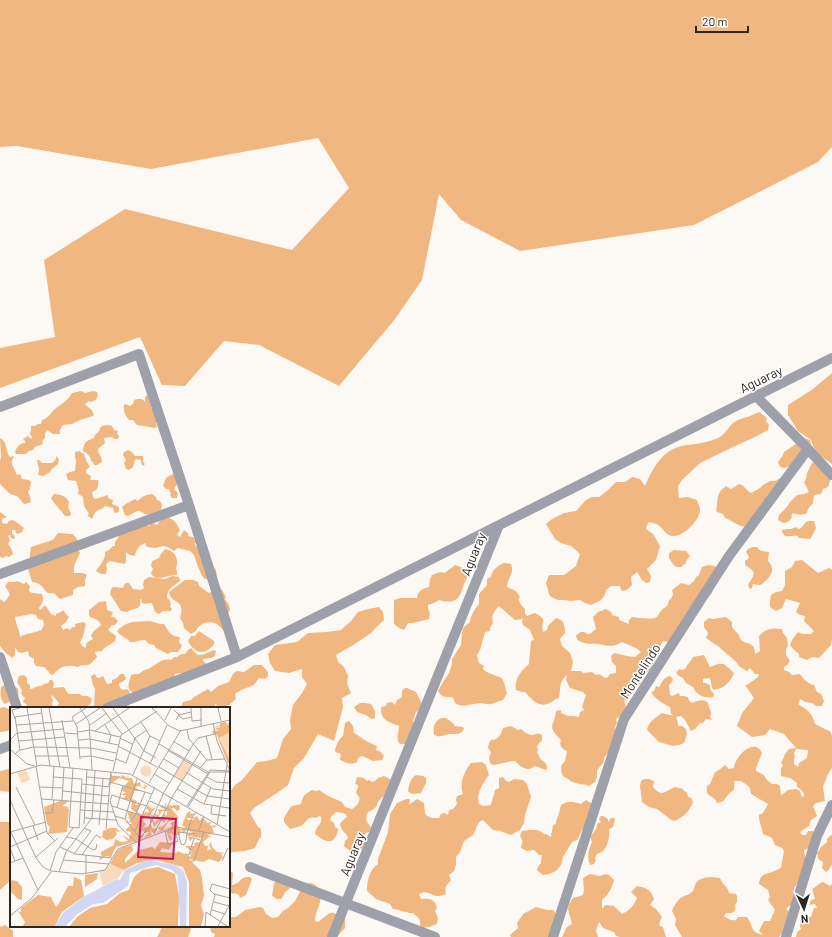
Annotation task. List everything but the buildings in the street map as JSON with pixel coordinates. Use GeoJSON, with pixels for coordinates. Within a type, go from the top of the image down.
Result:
{"type":"FeatureCollection","features":[{"type":"Feature","properties":{"kind":"street"},"geometry":{"type":"LineString","coordinates":[[0,407],[139,354],[237,657]]}},
{"type":"Feature","properties":{"kind":"street","name":"Aguaray"},"geometry":{"type":"LineString","coordinates":[[332,937],[499,526],[832,358]]}},
{"type":"Feature","properties":{"kind":"street"},"geometry":{"type":"LineString","coordinates":[[756,396],[832,475]]}},
{"type":"Feature","properties":{"kind":"street","name":"Montelindo"},"geometry":{"type":"LineString","coordinates":[[553,937],[624,719],[729,556],[808,449]]}},
{"type":"Feature","properties":{"kind":"street"},"geometry":{"type":"LineString","coordinates":[[0,574],[189,505]]}},
{"type":"Feature","properties":{"kind":"street"},"geometry":{"type":"LineString","coordinates":[[110,707],[237,657],[499,526]]}},
{"type":"Feature","properties":{"kind":"street"},"geometry":{"type":"LineString","coordinates":[[0,657],[17,707]]}},
{"type":"Feature","properties":{"kind":"street"},"geometry":{"type":"LineString","coordinates":[[0,749],[10,745]]}},
{"type":"Feature","properties":{"kind":"street"},"geometry":{"type":"LineString","coordinates":[[786,937],[817,836],[832,805]]}},
{"type":"Feature","properties":{"kind":"street"},"geometry":{"type":"LineString","coordinates":[[250,867],[434,937]]}},
{"type":"Feature","properties":{"kind":"shaded area"},"geometry":{"type":"Polygon","coordinates":[[[0,0],[832,0],[832,147],[818,162],[694,225],[520,251],[461,220],[439,194],[422,280],[395,319],[339,386],[259,345],[224,341],[185,386],[162,385],[140,337],[0,388],[0,348],[55,337],[44,260],[125,209],[292,250],[349,188],[318,138],[151,169],[17,146],[0,147],[0,0]]]}},
{"type":"Feature","properties":{"kind":"shaded area"},"geometry":{"type":"Polygon","coordinates":[[[832,373],[832,464],[822,457],[811,440],[798,431],[788,415],[788,405],[813,389],[832,373]]]}},
{"type":"Feature","properties":{"kind":"shaded area"},"geometry":{"type":"Polygon","coordinates":[[[81,391],[85,393],[93,391],[97,392],[98,395],[96,400],[91,402],[89,401],[85,404],[92,410],[93,416],[72,424],[63,425],[60,430],[60,434],[53,434],[47,430],[45,438],[42,441],[43,444],[35,447],[26,454],[16,454],[15,452],[18,446],[25,443],[23,439],[28,436],[31,439],[31,426],[41,424],[42,420],[72,393],[81,391]]]}},
{"type":"Feature","properties":{"kind":"shaded area"},"geometry":{"type":"Polygon","coordinates":[[[148,394],[151,408],[162,421],[156,423],[157,427],[155,428],[137,425],[133,420],[129,420],[124,411],[125,404],[130,406],[133,404],[134,400],[138,399],[143,399],[145,402],[145,397],[148,394]]]}},
{"type":"Feature","properties":{"kind":"shaded area"},"geometry":{"type":"Polygon","coordinates":[[[759,412],[767,418],[766,422],[769,424],[768,430],[700,463],[682,480],[678,486],[679,498],[688,497],[697,500],[700,507],[698,518],[691,527],[682,534],[671,536],[656,524],[649,522],[647,525],[646,529],[653,534],[660,546],[656,560],[647,569],[651,576],[650,582],[646,583],[642,580],[637,572],[631,577],[632,585],[628,589],[624,591],[621,590],[620,586],[611,586],[606,590],[602,599],[591,605],[580,600],[558,600],[551,597],[546,583],[549,575],[564,575],[576,566],[580,554],[571,546],[561,543],[555,539],[546,524],[564,513],[576,511],[586,500],[592,497],[599,497],[616,482],[625,482],[632,477],[640,479],[645,486],[660,459],[672,450],[718,438],[735,422],[759,412]]]}},
{"type":"Feature","properties":{"kind":"shaded area"},"geometry":{"type":"Polygon","coordinates":[[[102,426],[112,426],[114,430],[118,431],[118,439],[114,439],[112,437],[104,438],[105,443],[98,449],[102,462],[94,465],[88,455],[83,451],[84,446],[87,441],[94,438],[102,426]]]}},
{"type":"Feature","properties":{"kind":"shaded area"},"geometry":{"type":"Polygon","coordinates":[[[0,438],[3,440],[10,457],[14,456],[12,463],[17,475],[20,474],[22,479],[29,480],[31,482],[28,492],[31,502],[24,504],[17,496],[10,494],[0,484],[0,438]]]}},
{"type":"Feature","properties":{"kind":"shaded area"},"geometry":{"type":"Polygon","coordinates":[[[804,438],[810,440],[811,445],[790,466],[784,468],[781,467],[778,462],[784,452],[804,438]]]}},
{"type":"Feature","properties":{"kind":"shaded area"},"geometry":{"type":"Polygon","coordinates":[[[128,450],[135,456],[143,456],[143,462],[145,464],[143,466],[141,460],[136,459],[133,467],[129,470],[126,469],[124,463],[126,460],[123,455],[124,452],[128,450]]]}},
{"type":"Feature","properties":{"kind":"shaded area"},"geometry":{"type":"Polygon","coordinates":[[[79,451],[84,454],[90,467],[86,470],[86,473],[91,476],[90,480],[98,480],[97,489],[92,492],[93,497],[95,499],[108,495],[108,498],[113,500],[112,504],[119,507],[119,511],[117,513],[114,512],[113,508],[105,506],[95,513],[92,519],[87,515],[89,514],[84,506],[83,497],[77,493],[79,491],[76,481],[68,480],[66,474],[75,471],[75,452],[79,451]]]}},
{"type":"Feature","properties":{"kind":"shaded area"},"geometry":{"type":"Polygon","coordinates":[[[56,456],[59,459],[58,464],[50,472],[43,476],[38,475],[39,470],[37,460],[42,463],[52,463],[56,459],[56,456]]]}},
{"type":"Feature","properties":{"kind":"shaded area"},"geometry":{"type":"Polygon","coordinates":[[[819,461],[832,476],[828,487],[823,489],[821,494],[814,495],[813,503],[808,509],[807,513],[793,513],[790,520],[786,523],[778,520],[779,515],[797,495],[809,492],[804,482],[812,463],[819,461]]]}},
{"type":"Feature","properties":{"kind":"shaded area"},"geometry":{"type":"Polygon","coordinates":[[[174,473],[179,481],[174,489],[178,493],[177,498],[172,498],[169,489],[166,489],[163,486],[166,478],[174,473]]]}},
{"type":"Feature","properties":{"kind":"shaded area"},"geometry":{"type":"Polygon","coordinates":[[[782,477],[747,527],[738,525],[725,518],[723,514],[717,512],[716,510],[719,494],[726,486],[731,489],[739,484],[751,493],[770,481],[775,481],[782,477]]]}},
{"type":"Feature","properties":{"kind":"shaded area"},"geometry":{"type":"Polygon","coordinates":[[[54,494],[63,496],[68,500],[68,508],[71,513],[70,516],[65,516],[51,498],[54,494]]]}},
{"type":"Feature","properties":{"kind":"shaded area"},"geometry":{"type":"Polygon","coordinates":[[[152,494],[157,500],[160,501],[162,505],[161,510],[148,515],[137,511],[128,516],[125,515],[122,507],[135,499],[138,501],[144,496],[152,494]]]}},
{"type":"Feature","properties":{"kind":"shaded area"},"geometry":{"type":"Polygon","coordinates":[[[0,512],[7,517],[2,519],[2,523],[7,524],[12,520],[24,528],[22,532],[18,534],[15,530],[12,530],[12,534],[15,538],[11,538],[10,535],[8,536],[10,540],[8,544],[13,554],[9,557],[6,556],[3,558],[0,557],[0,512]]]}},
{"type":"Feature","properties":{"kind":"shaded area"},"geometry":{"type":"Polygon","coordinates":[[[166,517],[173,520],[177,525],[180,530],[177,535],[180,537],[184,530],[188,533],[188,536],[193,537],[196,541],[195,545],[210,561],[216,570],[217,576],[214,578],[205,579],[202,576],[194,555],[190,551],[178,548],[174,551],[163,546],[156,548],[147,547],[145,543],[138,548],[135,556],[126,552],[125,564],[110,561],[106,564],[106,574],[101,574],[96,571],[104,560],[105,552],[115,546],[115,542],[119,534],[145,525],[149,526],[152,523],[157,525],[166,517]]]}},
{"type":"Feature","properties":{"kind":"shaded area"},"geometry":{"type":"Polygon","coordinates":[[[814,521],[816,528],[810,539],[798,538],[798,536],[785,536],[782,532],[782,530],[796,527],[798,529],[801,528],[806,522],[814,521]]]}},
{"type":"Feature","properties":{"kind":"shaded area"},"geometry":{"type":"Polygon","coordinates":[[[58,533],[73,534],[79,542],[77,550],[80,552],[75,564],[74,573],[83,573],[87,575],[85,586],[78,587],[73,590],[73,595],[60,599],[54,593],[48,593],[39,584],[32,582],[28,569],[31,547],[54,539],[58,533]]]}},
{"type":"Feature","properties":{"kind":"shaded area"},"geometry":{"type":"Polygon","coordinates":[[[757,547],[761,551],[769,552],[768,561],[772,567],[772,572],[769,578],[762,584],[753,584],[752,588],[750,589],[748,585],[754,574],[752,570],[745,565],[745,561],[749,558],[746,552],[748,549],[757,547]]]}},
{"type":"Feature","properties":{"kind":"shaded area"},"geometry":{"type":"Polygon","coordinates":[[[165,549],[169,550],[176,556],[177,575],[159,578],[153,576],[151,573],[153,569],[151,566],[152,561],[159,558],[165,549]]]}},
{"type":"Feature","properties":{"kind":"shaded area"},"geometry":{"type":"Polygon","coordinates":[[[674,550],[686,551],[690,556],[686,563],[681,567],[676,567],[669,558],[669,553],[674,550]]]}},
{"type":"Feature","properties":{"kind":"shaded area"},"geometry":{"type":"Polygon","coordinates":[[[802,560],[818,573],[829,568],[832,570],[831,645],[819,658],[812,657],[807,660],[799,657],[799,654],[790,645],[798,632],[802,634],[811,634],[814,631],[804,621],[805,616],[796,612],[800,603],[786,599],[782,608],[776,611],[770,607],[771,595],[782,591],[785,585],[785,571],[792,567],[795,561],[802,560]]]}},
{"type":"Feature","properties":{"kind":"shaded area"},"geometry":{"type":"Polygon","coordinates":[[[504,563],[511,564],[512,567],[507,587],[515,591],[520,597],[519,602],[525,609],[525,614],[527,616],[535,613],[542,617],[543,632],[547,630],[548,626],[556,618],[564,623],[565,633],[560,639],[562,646],[570,653],[573,662],[571,671],[581,671],[583,673],[592,672],[605,678],[610,674],[616,673],[616,666],[612,662],[611,656],[614,653],[635,657],[641,652],[636,648],[622,642],[617,645],[609,646],[593,643],[587,644],[578,640],[576,636],[580,633],[583,632],[590,634],[596,629],[593,617],[598,612],[606,609],[611,612],[612,615],[619,617],[619,620],[629,624],[629,620],[632,617],[655,618],[668,604],[673,594],[672,590],[681,583],[689,585],[699,575],[702,567],[710,565],[719,568],[712,593],[668,642],[663,641],[660,646],[659,653],[649,671],[641,675],[641,683],[624,701],[626,707],[622,714],[616,719],[616,730],[612,747],[597,771],[595,782],[589,786],[572,782],[563,776],[561,766],[565,761],[567,751],[561,747],[561,740],[552,729],[556,711],[561,710],[561,713],[568,716],[579,717],[580,712],[584,710],[582,707],[586,695],[583,692],[570,688],[566,680],[567,675],[561,683],[559,698],[544,705],[532,700],[525,692],[516,690],[517,679],[523,669],[529,664],[531,641],[534,640],[530,630],[523,625],[523,619],[515,620],[499,606],[493,614],[493,623],[490,631],[485,632],[477,655],[479,663],[484,666],[483,669],[485,671],[503,680],[507,693],[503,700],[490,704],[481,703],[461,706],[455,703],[452,697],[442,696],[438,691],[449,673],[452,659],[461,645],[463,628],[470,622],[473,613],[479,604],[479,594],[487,585],[487,579],[491,577],[494,570],[504,563]]]}},
{"type":"Feature","properties":{"kind":"shaded area"},"geometry":{"type":"Polygon","coordinates":[[[455,565],[466,569],[469,572],[461,594],[456,600],[449,602],[439,600],[428,605],[430,613],[429,619],[408,623],[404,630],[394,624],[394,600],[400,598],[417,598],[418,593],[421,590],[429,587],[432,575],[440,572],[445,573],[455,565]]]}},
{"type":"Feature","properties":{"kind":"shaded area"},"geometry":{"type":"Polygon","coordinates":[[[173,576],[179,577],[180,581],[171,588],[167,595],[167,598],[171,604],[170,607],[172,608],[171,611],[163,611],[159,614],[155,612],[152,603],[143,603],[140,599],[138,608],[128,612],[121,611],[110,594],[113,587],[123,588],[126,583],[129,583],[133,589],[141,590],[144,588],[144,580],[149,577],[165,579],[173,576]]]}},
{"type":"Feature","properties":{"kind":"shaded area"},"geometry":{"type":"Polygon","coordinates":[[[185,580],[193,580],[198,582],[199,586],[209,593],[218,588],[222,590],[230,610],[226,616],[227,634],[217,625],[210,622],[200,625],[196,631],[191,634],[184,628],[180,618],[180,604],[172,599],[169,592],[185,580]]]}},
{"type":"Feature","properties":{"kind":"shaded area"},"geometry":{"type":"Polygon","coordinates":[[[17,581],[24,584],[26,582],[30,586],[29,591],[32,593],[42,594],[43,599],[39,608],[40,610],[45,605],[51,614],[56,616],[56,614],[63,610],[69,617],[61,626],[63,630],[67,628],[70,630],[72,627],[75,627],[75,624],[83,622],[86,624],[80,642],[82,646],[86,648],[86,644],[93,639],[91,636],[93,632],[101,625],[98,620],[90,617],[89,610],[99,602],[106,601],[107,610],[113,612],[111,617],[114,617],[118,621],[108,630],[116,636],[115,641],[102,651],[95,652],[97,657],[90,664],[78,667],[64,667],[53,675],[50,674],[44,667],[36,666],[34,659],[29,656],[28,651],[22,653],[18,652],[15,647],[15,655],[12,658],[0,646],[0,599],[4,602],[10,594],[5,586],[8,582],[17,581]],[[32,614],[15,617],[20,638],[26,634],[39,630],[41,631],[44,625],[43,620],[38,619],[36,615],[32,614]]]}},
{"type":"Feature","properties":{"kind":"shaded area"},"geometry":{"type":"Polygon","coordinates":[[[379,607],[383,612],[384,620],[371,633],[336,655],[338,662],[344,667],[348,676],[347,684],[351,693],[342,698],[343,707],[334,741],[318,734],[304,758],[294,768],[288,785],[254,808],[250,813],[258,827],[261,829],[261,837],[255,848],[230,854],[230,792],[257,762],[277,758],[283,739],[291,729],[290,720],[293,705],[307,684],[302,677],[302,669],[289,673],[275,671],[270,663],[268,654],[275,645],[297,642],[308,633],[341,630],[358,612],[379,607]]]}},
{"type":"Feature","properties":{"kind":"shaded area"},"geometry":{"type":"Polygon","coordinates":[[[726,617],[732,622],[732,627],[741,640],[754,647],[755,654],[760,651],[759,636],[764,631],[769,629],[782,629],[787,638],[788,646],[786,649],[786,655],[790,661],[784,667],[784,670],[792,675],[800,674],[806,681],[814,685],[824,701],[822,706],[816,706],[800,699],[798,705],[809,712],[815,724],[830,731],[832,736],[832,768],[823,787],[825,801],[816,803],[813,806],[817,816],[811,820],[809,826],[800,832],[802,835],[806,835],[808,831],[813,831],[814,844],[810,848],[804,850],[806,863],[794,888],[794,896],[797,905],[789,906],[786,909],[793,915],[779,937],[682,937],[675,925],[676,919],[672,911],[675,904],[680,899],[694,890],[695,884],[700,879],[714,877],[720,878],[729,893],[736,894],[737,896],[735,911],[732,913],[726,913],[724,916],[733,920],[736,920],[738,917],[747,917],[752,928],[756,932],[763,935],[759,931],[764,921],[770,921],[775,910],[768,900],[770,897],[768,890],[759,884],[760,878],[763,875],[781,868],[784,851],[782,848],[775,845],[772,838],[763,834],[759,821],[759,815],[763,813],[768,804],[751,794],[750,788],[741,781],[734,781],[734,790],[723,801],[717,803],[714,798],[708,795],[707,786],[710,784],[715,772],[725,765],[729,769],[734,768],[736,761],[742,753],[750,747],[754,747],[759,748],[762,753],[756,771],[764,775],[772,784],[777,784],[780,786],[781,795],[788,790],[796,789],[800,791],[802,797],[804,796],[802,791],[797,787],[797,783],[790,778],[781,776],[781,769],[783,765],[781,763],[785,754],[789,749],[796,748],[784,734],[770,729],[765,735],[752,737],[737,726],[742,713],[754,698],[745,685],[758,677],[759,674],[755,674],[750,668],[747,671],[740,667],[732,658],[706,638],[708,633],[704,627],[704,622],[709,618],[713,619],[726,617]],[[796,749],[794,753],[794,764],[798,767],[799,763],[807,758],[808,750],[796,749]]]}},
{"type":"Feature","properties":{"kind":"shaded area"},"geometry":{"type":"Polygon","coordinates":[[[150,621],[164,624],[172,635],[180,637],[179,642],[182,646],[178,652],[171,652],[168,654],[156,648],[154,645],[149,644],[145,640],[130,642],[117,631],[128,623],[150,621]]]}},
{"type":"Feature","properties":{"kind":"shaded area"},"geometry":{"type":"Polygon","coordinates":[[[199,631],[214,641],[211,648],[204,652],[193,649],[188,641],[191,636],[195,636],[199,631]]]}},
{"type":"Feature","properties":{"kind":"shaded area"},"geometry":{"type":"Polygon","coordinates":[[[191,648],[198,655],[203,655],[214,650],[216,651],[215,656],[203,659],[206,666],[190,670],[182,674],[175,674],[174,678],[135,694],[130,690],[128,686],[131,675],[139,674],[162,661],[171,660],[181,654],[185,654],[191,648]]]}},
{"type":"Feature","properties":{"kind":"shaded area"},"geometry":{"type":"Polygon","coordinates":[[[704,655],[710,667],[718,664],[724,664],[734,673],[731,680],[721,688],[714,690],[709,678],[703,679],[703,683],[710,685],[710,689],[714,694],[713,697],[701,696],[694,690],[693,687],[686,683],[683,678],[676,673],[679,669],[683,670],[686,668],[693,657],[704,655]]]}},
{"type":"Feature","properties":{"kind":"shaded area"},"geometry":{"type":"Polygon","coordinates":[[[254,665],[262,665],[268,672],[268,676],[265,679],[259,678],[254,685],[235,694],[236,699],[229,705],[224,707],[220,707],[215,704],[215,707],[181,707],[183,702],[191,700],[208,689],[211,692],[218,686],[229,682],[233,674],[237,671],[244,672],[254,665]]]}},
{"type":"Feature","properties":{"kind":"shaded area"},"geometry":{"type":"Polygon","coordinates":[[[95,674],[97,678],[99,678],[103,676],[107,684],[112,683],[112,680],[117,678],[120,674],[124,674],[126,679],[119,683],[119,685],[121,689],[127,689],[131,695],[105,706],[96,707],[94,706],[95,689],[91,676],[95,674]]]}},
{"type":"Feature","properties":{"kind":"shaded area"},"geometry":{"type":"Polygon","coordinates":[[[24,675],[27,678],[27,683],[30,685],[30,689],[42,686],[52,680],[54,683],[53,688],[63,687],[69,694],[88,696],[92,699],[91,702],[86,707],[59,707],[59,703],[52,695],[51,697],[53,700],[52,704],[54,707],[26,707],[27,705],[23,702],[25,698],[21,693],[22,690],[17,682],[19,676],[24,675]]]}},
{"type":"Feature","properties":{"kind":"shaded area"},"geometry":{"type":"Polygon","coordinates":[[[670,676],[673,679],[669,685],[670,695],[672,696],[679,693],[680,696],[688,697],[689,701],[692,703],[700,700],[706,701],[711,712],[710,717],[712,720],[706,719],[703,723],[700,723],[691,731],[681,716],[676,717],[678,726],[682,726],[686,729],[687,734],[684,743],[673,746],[659,742],[647,730],[651,722],[662,713],[674,716],[671,714],[670,707],[662,703],[651,692],[654,691],[656,686],[659,687],[665,679],[670,676]]]}},
{"type":"Feature","properties":{"kind":"shaded area"},"geometry":{"type":"Polygon","coordinates":[[[8,683],[18,689],[18,697],[5,704],[2,700],[0,692],[1,687],[8,683]]]}},
{"type":"Feature","properties":{"kind":"shaded area"},"geometry":{"type":"Polygon","coordinates":[[[405,688],[416,692],[421,702],[422,709],[416,712],[413,721],[414,725],[407,744],[400,744],[397,738],[399,726],[388,722],[383,718],[381,707],[392,702],[395,705],[397,700],[402,697],[402,691],[405,688]]]}},
{"type":"Feature","properties":{"kind":"shaded area"},"geometry":{"type":"Polygon","coordinates":[[[360,703],[371,704],[375,711],[375,718],[371,719],[366,715],[357,712],[354,707],[360,703]]]}},
{"type":"Feature","properties":{"kind":"shaded area"},"geometry":{"type":"Polygon","coordinates":[[[4,707],[9,709],[10,728],[8,731],[0,732],[0,708],[4,707]]]}},
{"type":"Feature","properties":{"kind":"shaded area"},"geometry":{"type":"Polygon","coordinates":[[[441,718],[446,718],[454,724],[454,726],[463,727],[464,729],[458,734],[436,736],[434,735],[434,725],[441,718]]]}},
{"type":"Feature","properties":{"kind":"shaded area"},"geometry":{"type":"Polygon","coordinates":[[[349,721],[353,726],[354,733],[377,746],[376,750],[381,752],[384,756],[382,760],[373,761],[362,756],[358,758],[357,762],[353,763],[346,763],[340,760],[340,753],[337,753],[335,749],[343,736],[345,723],[349,721]]]}},
{"type":"Feature","properties":{"kind":"shaded area"},"geometry":{"type":"Polygon","coordinates":[[[511,726],[518,730],[521,729],[529,734],[542,735],[542,740],[537,746],[537,752],[541,760],[546,764],[546,770],[535,766],[526,769],[521,767],[515,761],[493,765],[490,763],[489,758],[491,752],[488,748],[489,743],[491,740],[496,739],[499,736],[503,728],[511,726]]]}},
{"type":"Feature","properties":{"kind":"shaded area"},"geometry":{"type":"Polygon","coordinates":[[[482,762],[486,765],[489,775],[479,792],[479,804],[483,806],[491,805],[495,790],[499,788],[499,778],[503,777],[509,782],[514,779],[523,780],[527,784],[531,797],[524,823],[520,830],[511,835],[493,830],[483,820],[479,822],[473,835],[464,841],[460,852],[456,857],[456,865],[454,871],[449,875],[451,880],[447,885],[445,892],[446,894],[436,896],[425,892],[419,894],[421,899],[429,899],[435,903],[437,908],[435,911],[438,918],[437,924],[422,928],[419,919],[413,913],[393,909],[390,904],[376,899],[367,891],[369,876],[372,869],[378,864],[378,859],[388,832],[390,814],[397,803],[410,799],[409,805],[417,799],[424,803],[425,813],[427,816],[439,818],[441,814],[444,813],[448,815],[449,810],[453,809],[457,804],[457,796],[463,794],[462,782],[468,766],[471,763],[482,762]]]}},
{"type":"Feature","properties":{"kind":"shaded area"},"geometry":{"type":"Polygon","coordinates":[[[10,768],[10,792],[1,791],[0,771],[10,768]]]}},
{"type":"Feature","properties":{"kind":"shaded area"},"geometry":{"type":"Polygon","coordinates":[[[416,775],[426,778],[426,783],[421,793],[412,794],[408,791],[408,788],[416,775]]]}},
{"type":"Feature","properties":{"kind":"shaded area"},"geometry":{"type":"Polygon","coordinates":[[[384,776],[390,779],[391,783],[385,796],[382,797],[376,807],[368,812],[366,821],[371,828],[365,835],[366,846],[357,852],[344,846],[345,841],[348,838],[342,830],[340,824],[347,817],[344,813],[336,812],[331,817],[330,820],[338,829],[336,836],[332,841],[325,840],[315,834],[316,829],[321,822],[321,817],[319,816],[309,819],[301,826],[290,829],[284,822],[284,818],[290,808],[301,804],[304,796],[312,790],[319,790],[342,802],[345,807],[352,809],[359,802],[359,797],[356,793],[358,785],[355,784],[357,777],[364,778],[367,781],[369,780],[372,782],[384,776]]]}},
{"type":"Feature","properties":{"kind":"shaded area"},"geometry":{"type":"Polygon","coordinates":[[[644,779],[654,781],[653,787],[661,793],[675,787],[683,789],[687,792],[688,797],[691,798],[693,802],[688,811],[674,821],[657,809],[649,807],[642,802],[640,786],[641,781],[644,779]]]}},
{"type":"Feature","properties":{"kind":"shaded area"},"geometry":{"type":"Polygon","coordinates":[[[586,800],[595,807],[592,818],[582,830],[577,840],[572,842],[563,857],[561,865],[556,871],[543,875],[537,870],[541,863],[542,855],[539,855],[534,850],[527,851],[521,848],[522,841],[520,836],[522,831],[537,830],[551,837],[553,825],[556,824],[561,805],[569,802],[581,804],[586,800]]]}},
{"type":"Feature","properties":{"kind":"shaded area"},"geometry":{"type":"Polygon","coordinates":[[[601,816],[608,819],[608,822],[611,818],[615,819],[613,827],[609,829],[609,837],[605,848],[597,854],[594,864],[590,865],[588,856],[592,842],[591,837],[597,827],[597,824],[601,822],[599,819],[601,816]]]}},
{"type":"Feature","properties":{"kind":"shaded area"},"geometry":{"type":"Polygon","coordinates":[[[0,822],[8,822],[10,823],[10,881],[0,890],[0,822]]]}},
{"type":"Feature","properties":{"kind":"shaded area"},"geometry":{"type":"Polygon","coordinates":[[[832,835],[832,866],[831,865],[829,870],[826,872],[822,868],[823,862],[818,859],[817,852],[832,835]]]}},
{"type":"Feature","properties":{"kind":"shaded area"},"geometry":{"type":"Polygon","coordinates":[[[230,871],[233,873],[232,885],[245,877],[250,877],[252,879],[246,895],[240,898],[239,895],[235,893],[230,892],[230,871]]]}},
{"type":"Feature","properties":{"kind":"shaded area"},"geometry":{"type":"Polygon","coordinates":[[[590,874],[600,876],[606,874],[614,880],[610,891],[602,900],[602,909],[605,905],[614,906],[622,914],[635,903],[637,898],[631,892],[637,886],[648,890],[654,899],[650,905],[656,909],[662,917],[659,924],[663,927],[666,937],[620,937],[616,936],[614,932],[603,928],[599,922],[596,931],[598,937],[562,937],[567,927],[572,924],[568,911],[569,906],[573,898],[583,895],[583,878],[590,874]]]}},
{"type":"Feature","properties":{"kind":"shaded area"},"geometry":{"type":"Polygon","coordinates":[[[276,880],[291,887],[285,892],[281,899],[277,899],[272,896],[276,880]]]}},
{"type":"Feature","properties":{"kind":"shaded area"},"geometry":{"type":"Polygon","coordinates":[[[823,882],[830,886],[832,884],[832,937],[796,937],[797,932],[801,929],[800,921],[811,917],[814,908],[817,908],[815,904],[809,905],[811,900],[815,899],[812,889],[823,882]]]}},
{"type":"Feature","properties":{"kind":"shaded area"},"geometry":{"type":"Polygon","coordinates":[[[311,883],[317,886],[320,890],[321,895],[315,921],[318,922],[330,913],[336,914],[345,919],[345,928],[337,937],[214,937],[215,934],[211,932],[210,927],[230,927],[230,917],[236,917],[245,910],[260,907],[263,908],[266,914],[272,918],[278,917],[295,901],[304,884],[311,883]]]}},
{"type":"Feature","properties":{"kind":"shaded area"},"geometry":{"type":"Polygon","coordinates":[[[536,907],[553,910],[557,915],[556,937],[511,937],[510,935],[518,928],[517,923],[523,914],[536,907]]]}},
{"type":"Feature","properties":{"kind":"shaded area"},"geometry":{"type":"Polygon","coordinates":[[[5,925],[13,931],[13,937],[0,937],[0,927],[5,925]]]}},
{"type":"Feature","properties":{"kind":"shaded area"},"geometry":{"type":"Polygon","coordinates":[[[190,927],[191,929],[188,937],[157,937],[162,928],[190,927]]]}}]}
